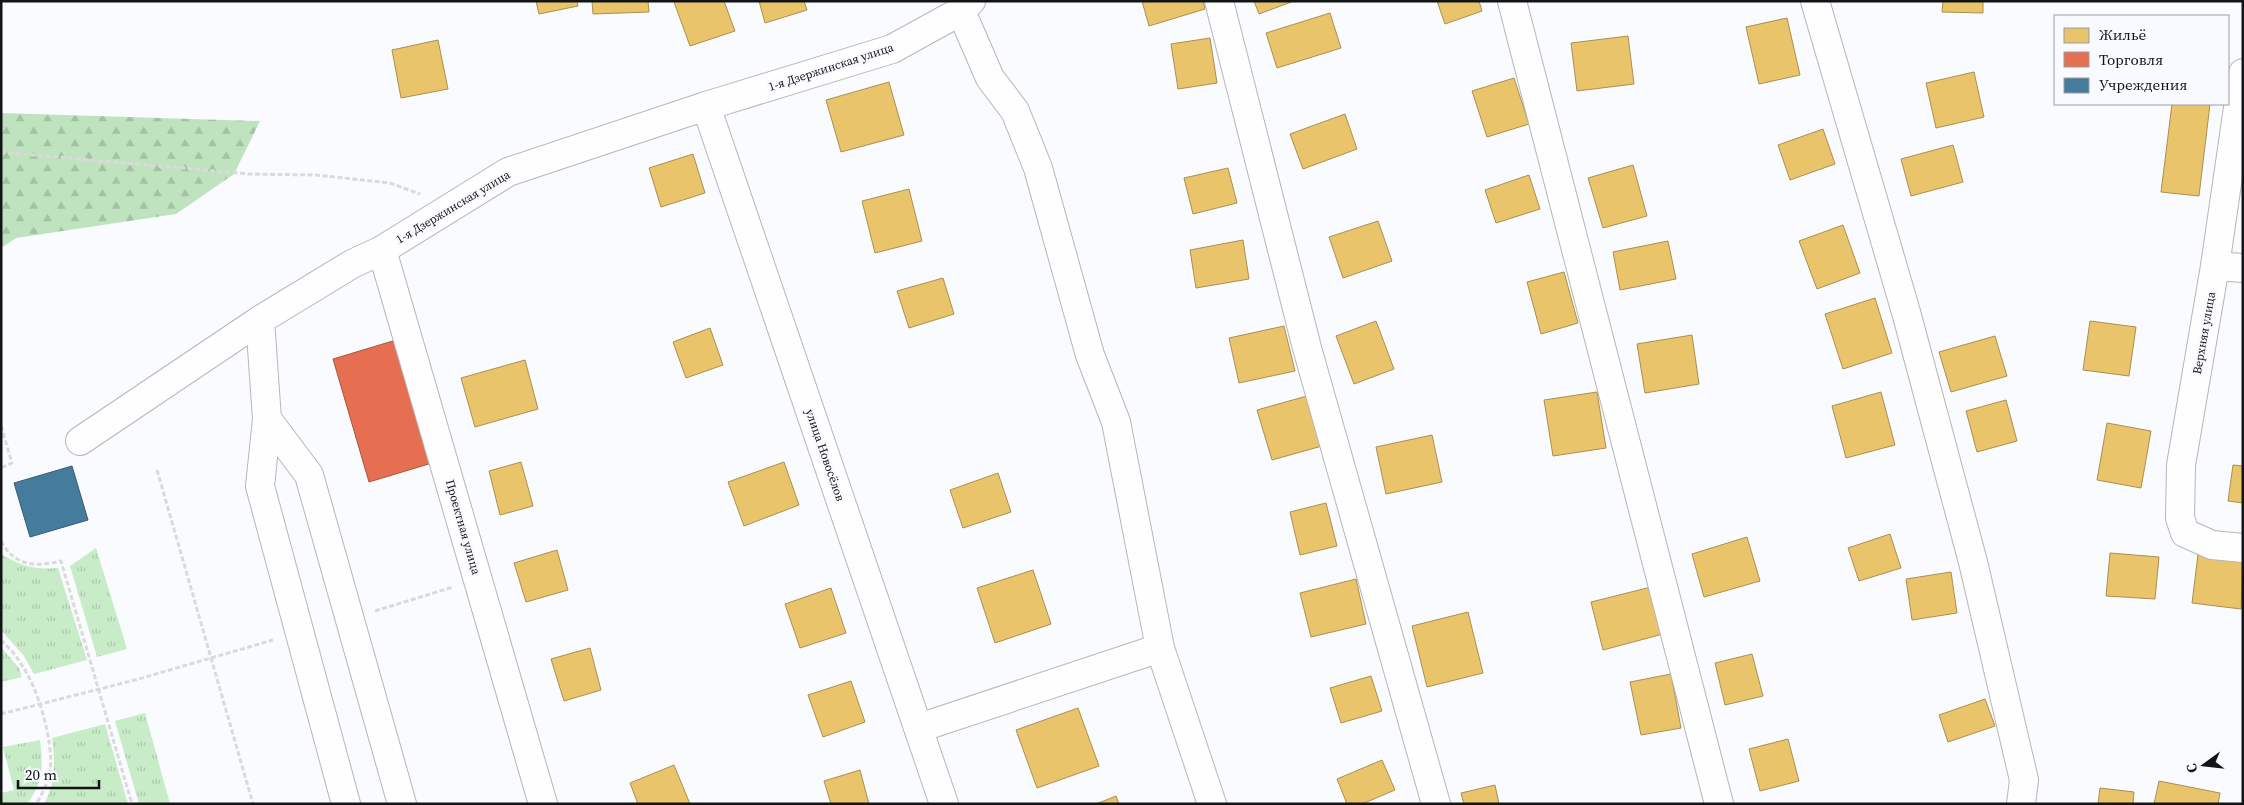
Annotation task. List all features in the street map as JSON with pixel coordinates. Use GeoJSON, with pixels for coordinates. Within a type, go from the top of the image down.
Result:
{"type":"FeatureCollection","features":[{"type":"Feature","properties":{"kind":"street"},"geometry":{"type":"LineString","coordinates":[[1219,1],[1307,348],[1436,804]]}},
{"type":"Feature","properties":{"kind":"street"},"geometry":{"type":"LineString","coordinates":[[1512,1],[1719,804]]}},
{"type":"Feature","properties":{"kind":"street"},"geometry":{"type":"LineString","coordinates":[[1815,1],[1906,312],[1973,562],[2024,780],[2021,804]]}},
{"type":"Feature","properties":{"kind":"street"},"geometry":{"type":"LineString","coordinates":[[966,6],[990,78],[1015,111],[1038,168],[1090,355],[1116,422],[1160,648],[1212,804]]}},
{"type":"Feature","properties":{"kind":"street","name":"1-я Дзержинская улица"},"geometry":{"type":"LineString","coordinates":[[80,441],[260,320],[352,264],[382,250],[508,172],[706,106],[892,49],[966,6]]}},
{"type":"Feature","properties":{"kind":"street","name":"Верхняя улица"},"geometry":{"type":"LineString","coordinates":[[2243,73],[2215,266],[2181,465],[2180,518],[2185,533],[2212,545],[2243,548]]}},
{"type":"Feature","properties":{"kind":"street","name":"улица Новосёлов"},"geometry":{"type":"LineString","coordinates":[[706,106],[944,804]]}},
{"type":"Feature","properties":{"kind":"street","name":"Проектная улица"},"geometry":{"type":"LineString","coordinates":[[382,250],[543,804]]}},
{"type":"Feature","properties":{"kind":"street"},"geometry":{"type":"LineString","coordinates":[[2215,266],[2243,268]]}},
{"type":"Feature","properties":{"kind":"street"},"geometry":{"type":"LineString","coordinates":[[260,320],[267,418],[260,486],[346,804]]}},
{"type":"Feature","properties":{"kind":"street"},"geometry":{"type":"LineString","coordinates":[[267,418],[309,475],[402,804]]}},
{"type":"Feature","properties":{"kind":"street"},"geometry":{"type":"LineString","coordinates":[[919,728],[1160,648]]}},
{"type":"Feature","properties":{"kind":"path"},"geometry":{"type":"LineString","coordinates":[[1,152],[250,174],[316,175],[390,183],[418,193],[445,212]]}},
{"type":"Feature","properties":{"kind":"path"},"geometry":{"type":"LineString","coordinates":[[1,426],[12,463],[1,468]]}},
{"type":"Feature","properties":{"kind":"path"},"geometry":{"type":"LineString","coordinates":[[157,470],[253,804]]}},
{"type":"Feature","properties":{"kind":"path"},"geometry":{"type":"LineString","coordinates":[[1,541],[6,551],[20,561],[41,566],[61,561],[132,804]]}},
{"type":"Feature","properties":{"kind":"path"},"geometry":{"type":"LineString","coordinates":[[350,619],[458,585]]}},
{"type":"Feature","properties":{"kind":"path"},"geometry":{"type":"LineString","coordinates":[[1,640],[21,663],[28,675],[48,739],[50,771],[42,795],[36,804]]}},
{"type":"Feature","properties":{"kind":"path"},"geometry":{"type":"LineString","coordinates":[[1,714],[39,706],[265,642]]}},
{"type":"Feature","properties":{"kind":"green space"},"geometry":{"type":"Polygon","coordinates":[[[1,113],[260,121],[234,174],[176,214],[16,238],[1,248],[1,113]]]}},
{"type":"Feature","properties":{"kind":"green space"},"geometry":{"type":"Polygon","coordinates":[[[96,548],[127,649],[97,657],[70,566],[96,548]]]}},
{"type":"Feature","properties":{"kind":"green space"},"geometry":{"type":"Polygon","coordinates":[[[1,554],[15,562],[28,566],[58,568],[87,660],[34,674],[24,656],[1,630],[1,554]]]}},
{"type":"Feature","properties":{"kind":"green space"},"geometry":{"type":"Polygon","coordinates":[[[1,647],[19,668],[22,677],[1,682],[1,647]]]}},
{"type":"Feature","properties":{"kind":"green space"},"geometry":{"type":"Polygon","coordinates":[[[145,713],[170,804],[139,804],[115,721],[145,713]]]}},
{"type":"Feature","properties":{"kind":"green space"},"geometry":{"type":"Polygon","coordinates":[[[105,724],[128,804],[44,804],[51,788],[54,772],[52,738],[105,724]]]}},
{"type":"Feature","properties":{"kind":"green space"},"geometry":{"type":"Polygon","coordinates":[[[40,740],[41,774],[33,796],[27,804],[1,804],[1,793],[14,790],[3,747],[40,740]]]}},
{"type":"Feature","properties":{"kind":"building: Жильё"},"geometry":{"type":"Polygon","coordinates":[[[536,1],[577,1],[578,6],[539,14],[536,1]]]}},
{"type":"Feature","properties":{"kind":"building: Жильё"},"geometry":{"type":"Polygon","coordinates":[[[592,1],[648,1],[649,12],[593,14],[592,1]]]}},
{"type":"Feature","properties":{"kind":"building: Жильё"},"geometry":{"type":"Polygon","coordinates":[[[724,1],[735,31],[690,46],[674,2],[724,1]]]}},
{"type":"Feature","properties":{"kind":"building: Жильё"},"geometry":{"type":"Polygon","coordinates":[[[759,1],[804,1],[807,10],[765,23],[759,1]]]}},
{"type":"Feature","properties":{"kind":"building: Жильё"},"geometry":{"type":"Polygon","coordinates":[[[1142,1],[1203,1],[1205,9],[1149,26],[1142,1]]]}},
{"type":"Feature","properties":{"kind":"building: Жильё"},"geometry":{"type":"Polygon","coordinates":[[[1254,1],[1294,1],[1259,14],[1254,1]]]}},
{"type":"Feature","properties":{"kind":"building: Жильё"},"geometry":{"type":"Polygon","coordinates":[[[1437,1],[1479,1],[1482,11],[1445,24],[1437,1]]]}},
{"type":"Feature","properties":{"kind":"building: Жильё"},"geometry":{"type":"Polygon","coordinates":[[[1943,1],[1983,1],[1983,13],[1942,12],[1943,1]]]}},
{"type":"Feature","properties":{"kind":"building: Жильё"},"geometry":{"type":"Polygon","coordinates":[[[1330,13],[1341,48],[1277,68],[1266,33],[1330,13]]]}},
{"type":"Feature","properties":{"kind":"building: Жильё"},"geometry":{"type":"Polygon","coordinates":[[[1787,18],[1800,75],[1759,84],[1746,27],[1787,18]]]}},
{"type":"Feature","properties":{"kind":"building: Жильё"},"geometry":{"type":"Polygon","coordinates":[[[1628,36],[1634,84],[1577,91],[1571,43],[1628,36]]]}},
{"type":"Feature","properties":{"kind":"building: Жильё"},"geometry":{"type":"Polygon","coordinates":[[[1210,38],[1217,83],[1178,89],[1171,44],[1210,38]]]}},
{"type":"Feature","properties":{"kind":"building: Жильё"},"geometry":{"type":"Polygon","coordinates":[[[438,40],[448,89],[401,98],[392,50],[438,40]]]}},
{"type":"Feature","properties":{"kind":"building: Жильё"},"geometry":{"type":"Polygon","coordinates":[[[1974,72],[1984,117],[1936,128],[1926,83],[1974,72]]]}},
{"type":"Feature","properties":{"kind":"building: Жильё"},"geometry":{"type":"Polygon","coordinates":[[[1514,78],[1529,124],[1487,137],[1472,91],[1514,78]]]}},
{"type":"Feature","properties":{"kind":"building: Жильё"},"geometry":{"type":"Polygon","coordinates":[[[889,82],[904,135],[841,152],[826,100],[889,82]]]}},
{"type":"Feature","properties":{"kind":"building: Жильё"},"geometry":{"type":"Polygon","coordinates":[[[2172,105],[2210,105],[2199,196],[2161,192],[2172,105]]]}},
{"type":"Feature","properties":{"kind":"building: Жильё"},"geometry":{"type":"Polygon","coordinates":[[[1345,114],[1357,149],[1303,169],[1290,134],[1345,114]]]}},
{"type":"Feature","properties":{"kind":"building: Жильё"},"geometry":{"type":"Polygon","coordinates":[[[1823,129],[1835,164],[1790,180],[1778,145],[1823,129]]]}},
{"type":"Feature","properties":{"kind":"building: Жильё"},"geometry":{"type":"Polygon","coordinates":[[[1953,145],[1963,182],[1911,196],[1901,159],[1953,145]]]}},
{"type":"Feature","properties":{"kind":"building: Жильё"},"geometry":{"type":"Polygon","coordinates":[[[693,154],[705,193],[661,207],[649,168],[693,154]]]}},
{"type":"Feature","properties":{"kind":"building: Жильё"},"geometry":{"type":"Polygon","coordinates":[[[1633,165],[1647,216],[1603,228],[1588,178],[1633,165]]]}},
{"type":"Feature","properties":{"kind":"building: Жильё"},"geometry":{"type":"Polygon","coordinates":[[[1228,168],[1237,203],[1193,214],[1184,178],[1228,168]]]}},
{"type":"Feature","properties":{"kind":"building: Жильё"},"geometry":{"type":"Polygon","coordinates":[[[1529,175],[1540,209],[1496,223],[1485,190],[1529,175]]]}},
{"type":"Feature","properties":{"kind":"building: Жильё"},"geometry":{"type":"Polygon","coordinates":[[[909,189],[922,241],[875,253],[862,201],[909,189]]]}},
{"type":"Feature","properties":{"kind":"building: Жильё"},"geometry":{"type":"Polygon","coordinates":[[[1378,221],[1392,261],[1343,278],[1329,237],[1378,221]]]}},
{"type":"Feature","properties":{"kind":"building: Жильё"},"geometry":{"type":"Polygon","coordinates":[[[1843,225],[1860,273],[1817,289],[1799,241],[1843,225]]]}},
{"type":"Feature","properties":{"kind":"building: Жильё"},"geometry":{"type":"Polygon","coordinates":[[[1243,240],[1249,279],[1196,288],[1190,250],[1243,240]]]}},
{"type":"Feature","properties":{"kind":"building: Жильё"},"geometry":{"type":"Polygon","coordinates":[[[1668,241],[1676,279],[1620,290],[1613,252],[1668,241]]]}},
{"type":"Feature","properties":{"kind":"building: Жильё"},"geometry":{"type":"Polygon","coordinates":[[[1564,272],[1578,323],[1541,334],[1527,282],[1564,272]]]}},
{"type":"Feature","properties":{"kind":"building: Жильё"},"geometry":{"type":"Polygon","coordinates":[[[943,278],[954,314],[909,328],[897,291],[943,278]]]}},
{"type":"Feature","properties":{"kind":"building: Жильё"},"geometry":{"type":"Polygon","coordinates":[[[1875,298],[1892,353],[1843,369],[1825,314],[1875,298]]]}},
{"type":"Feature","properties":{"kind":"building: Жильё"},"geometry":{"type":"Polygon","coordinates":[[[1376,321],[1394,369],[1354,384],[1336,336],[1376,321]]]}},
{"type":"Feature","properties":{"kind":"building: Жильё"},"geometry":{"type":"Polygon","coordinates":[[[2090,321],[2136,327],[2129,376],[2083,370],[2090,321]]]}},
{"type":"Feature","properties":{"kind":"building: Жильё"},"geometry":{"type":"Polygon","coordinates":[[[1284,326],[1295,371],[1239,383],[1229,338],[1284,326]]]}},
{"type":"Feature","properties":{"kind":"building: Жильё"},"geometry":{"type":"Polygon","coordinates":[[[710,328],[723,365],[686,378],[673,342],[710,328]]]}},
{"type":"Feature","properties":{"kind":"building: Жильё"},"geometry":{"type":"Polygon","coordinates":[[[1692,335],[1699,384],[1645,393],[1637,344],[1692,335]]]}},
{"type":"Feature","properties":{"kind":"building: Жильё"},"geometry":{"type":"Polygon","coordinates":[[[1995,336],[2007,376],[1951,392],[1939,352],[1995,336]]]}},
{"type":"Feature","properties":{"kind":"building: Жильё"},"geometry":{"type":"Polygon","coordinates":[[[525,360],[538,409],[475,427],[461,378],[525,360]]]}},
{"type":"Feature","properties":{"kind":"building: Жильё"},"geometry":{"type":"Polygon","coordinates":[[[1597,392],[1606,448],[1553,456],[1544,400],[1597,392]]]}},
{"type":"Feature","properties":{"kind":"building: Жильё"},"geometry":{"type":"Polygon","coordinates":[[[1881,392],[1895,445],[1846,458],[1832,406],[1881,392]]]}},
{"type":"Feature","properties":{"kind":"building: Жильё"},"geometry":{"type":"Polygon","coordinates":[[[1307,396],[1322,446],[1272,460],[1257,410],[1307,396]]]}},
{"type":"Feature","properties":{"kind":"building: Жильё"},"geometry":{"type":"Polygon","coordinates":[[[2006,400],[2017,441],[1977,452],[1966,411],[2006,400]]]}},
{"type":"Feature","properties":{"kind":"building: Жильё"},"geometry":{"type":"Polygon","coordinates":[[[2107,423],[2151,431],[2141,488],[2097,480],[2107,423]]]}},
{"type":"Feature","properties":{"kind":"building: Жильё"},"geometry":{"type":"Polygon","coordinates":[[[1432,435],[1442,482],[1386,494],[1376,447],[1432,435]]]}},
{"type":"Feature","properties":{"kind":"building: Жильё"},"geometry":{"type":"Polygon","coordinates":[[[521,462],[533,506],[500,515],[489,471],[521,462]]]}},
{"type":"Feature","properties":{"kind":"building: Жильё"},"geometry":{"type":"Polygon","coordinates":[[[784,462],[799,505],[744,526],[728,482],[784,462]]]}},
{"type":"Feature","properties":{"kind":"building: Жильё"},"geometry":{"type":"Polygon","coordinates":[[[2233,465],[2243,466],[2243,503],[2228,501],[2233,465]]]}},
{"type":"Feature","properties":{"kind":"building: Жильё"},"geometry":{"type":"Polygon","coordinates":[[[998,473],[1011,512],[963,528],[950,490],[998,473]]]}},
{"type":"Feature","properties":{"kind":"building: Жильё"},"geometry":{"type":"Polygon","coordinates":[[[1326,503],[1337,546],[1300,555],[1290,512],[1326,503]]]}},
{"type":"Feature","properties":{"kind":"building: Жильё"},"geometry":{"type":"Polygon","coordinates":[[[1890,534],[1901,568],[1859,581],[1848,548],[1890,534]]]}},
{"type":"Feature","properties":{"kind":"building: Жильё"},"geometry":{"type":"Polygon","coordinates":[[[1747,537],[1760,581],[1704,597],[1692,554],[1747,537]]]}},
{"type":"Feature","properties":{"kind":"building: Жильё"},"geometry":{"type":"Polygon","coordinates":[[[2199,546],[2243,551],[2241,609],[2192,603],[2199,546]]]}},
{"type":"Feature","properties":{"kind":"building: Жильё"},"geometry":{"type":"Polygon","coordinates":[[[557,550],[568,590],[526,602],[514,563],[557,550]]]}},
{"type":"Feature","properties":{"kind":"building: Жильё"},"geometry":{"type":"Polygon","coordinates":[[[2110,553],[2159,557],[2155,599],[2106,596],[2110,553]]]}},
{"type":"Feature","properties":{"kind":"building: Жильё"},"geometry":{"type":"Polygon","coordinates":[[[1033,570],[1051,624],[995,643],[977,588],[1033,570]]]}},
{"type":"Feature","properties":{"kind":"building: Жильё"},"geometry":{"type":"Polygon","coordinates":[[[1951,572],[1957,613],[1912,620],[1906,579],[1951,572]]]}},
{"type":"Feature","properties":{"kind":"building: Жильё"},"geometry":{"type":"Polygon","coordinates":[[[1356,579],[1366,624],[1311,637],[1300,593],[1356,579]]]}},
{"type":"Feature","properties":{"kind":"building: Жильё"},"geometry":{"type":"Polygon","coordinates":[[[1651,587],[1663,634],[1603,650],[1591,602],[1651,587]]]}},
{"type":"Feature","properties":{"kind":"building: Жильё"},"geometry":{"type":"Polygon","coordinates":[[[831,588],[846,633],[800,648],[785,604],[831,588]]]}},
{"type":"Feature","properties":{"kind":"building: Жильё"},"geometry":{"type":"Polygon","coordinates":[[[1468,612],[1483,673],[1427,687],[1412,626],[1468,612]]]}},
{"type":"Feature","properties":{"kind":"building: Жильё"},"geometry":{"type":"Polygon","coordinates":[[[590,648],[601,690],[564,701],[551,659],[590,648]]]}},
{"type":"Feature","properties":{"kind":"building: Жильё"},"geometry":{"type":"Polygon","coordinates":[[[1752,654],[1763,696],[1725,705],[1715,663],[1752,654]]]}},
{"type":"Feature","properties":{"kind":"building: Жильё"},"geometry":{"type":"Polygon","coordinates":[[[1671,674],[1681,728],[1641,735],[1630,682],[1671,674]]]}},
{"type":"Feature","properties":{"kind":"building: Жильё"},"geometry":{"type":"Polygon","coordinates":[[[1371,676],[1382,711],[1341,723],[1330,688],[1371,676]]]}},
{"type":"Feature","properties":{"kind":"building: Жильё"},"geometry":{"type":"Polygon","coordinates":[[[851,681],[865,722],[823,737],[808,695],[851,681]]]}},
{"type":"Feature","properties":{"kind":"building: Жильё"},"geometry":{"type":"Polygon","coordinates":[[[1985,699],[1995,726],[1948,742],[1939,715],[1985,699]]]}},
{"type":"Feature","properties":{"kind":"building: Жильё"},"geometry":{"type":"Polygon","coordinates":[[[1078,708],[1099,766],[1037,788],[1016,730],[1078,708]]]}},
{"type":"Feature","properties":{"kind":"building: Жильё"},"geometry":{"type":"Polygon","coordinates":[[[1788,739],[1799,781],[1760,791],[1749,749],[1788,739]]]}},
{"type":"Feature","properties":{"kind":"building: Жильё"},"geometry":{"type":"Polygon","coordinates":[[[1382,760],[1395,790],[1362,804],[1347,804],[1337,779],[1382,760]]]}},
{"type":"Feature","properties":{"kind":"building: Жильё"},"geometry":{"type":"Polygon","coordinates":[[[674,765],[690,804],[638,804],[630,783],[674,765]]]}},
{"type":"Feature","properties":{"kind":"building: Жильё"},"geometry":{"type":"Polygon","coordinates":[[[860,770],[869,804],[831,804],[824,781],[860,770]]]}},
{"type":"Feature","properties":{"kind":"building: Жильё"},"geometry":{"type":"Polygon","coordinates":[[[2159,781],[2220,793],[2218,804],[2154,804],[2159,781]]]}},
{"type":"Feature","properties":{"kind":"building: Жильё"},"geometry":{"type":"Polygon","coordinates":[[[1495,785],[1499,804],[1464,804],[1461,793],[1495,785]]]}},
{"type":"Feature","properties":{"kind":"building: Жильё"},"geometry":{"type":"Polygon","coordinates":[[[2100,788],[2134,792],[2133,804],[2098,804],[2100,788]]]}},
{"type":"Feature","properties":{"kind":"building: Жильё"},"geometry":{"type":"Polygon","coordinates":[[[1116,796],[1119,804],[1096,804],[1116,796]]]}},
{"type":"Feature","properties":{"kind":"building: Торговля"},"geometry":{"type":"Polygon","coordinates":[[[396,340],[432,463],[369,482],[333,359],[396,340]]]}},
{"type":"Feature","properties":{"kind":"building: Учреждения"},"geometry":{"type":"Polygon","coordinates":[[[72,466],[88,520],[30,537],[14,483],[72,466]]]}}]}
